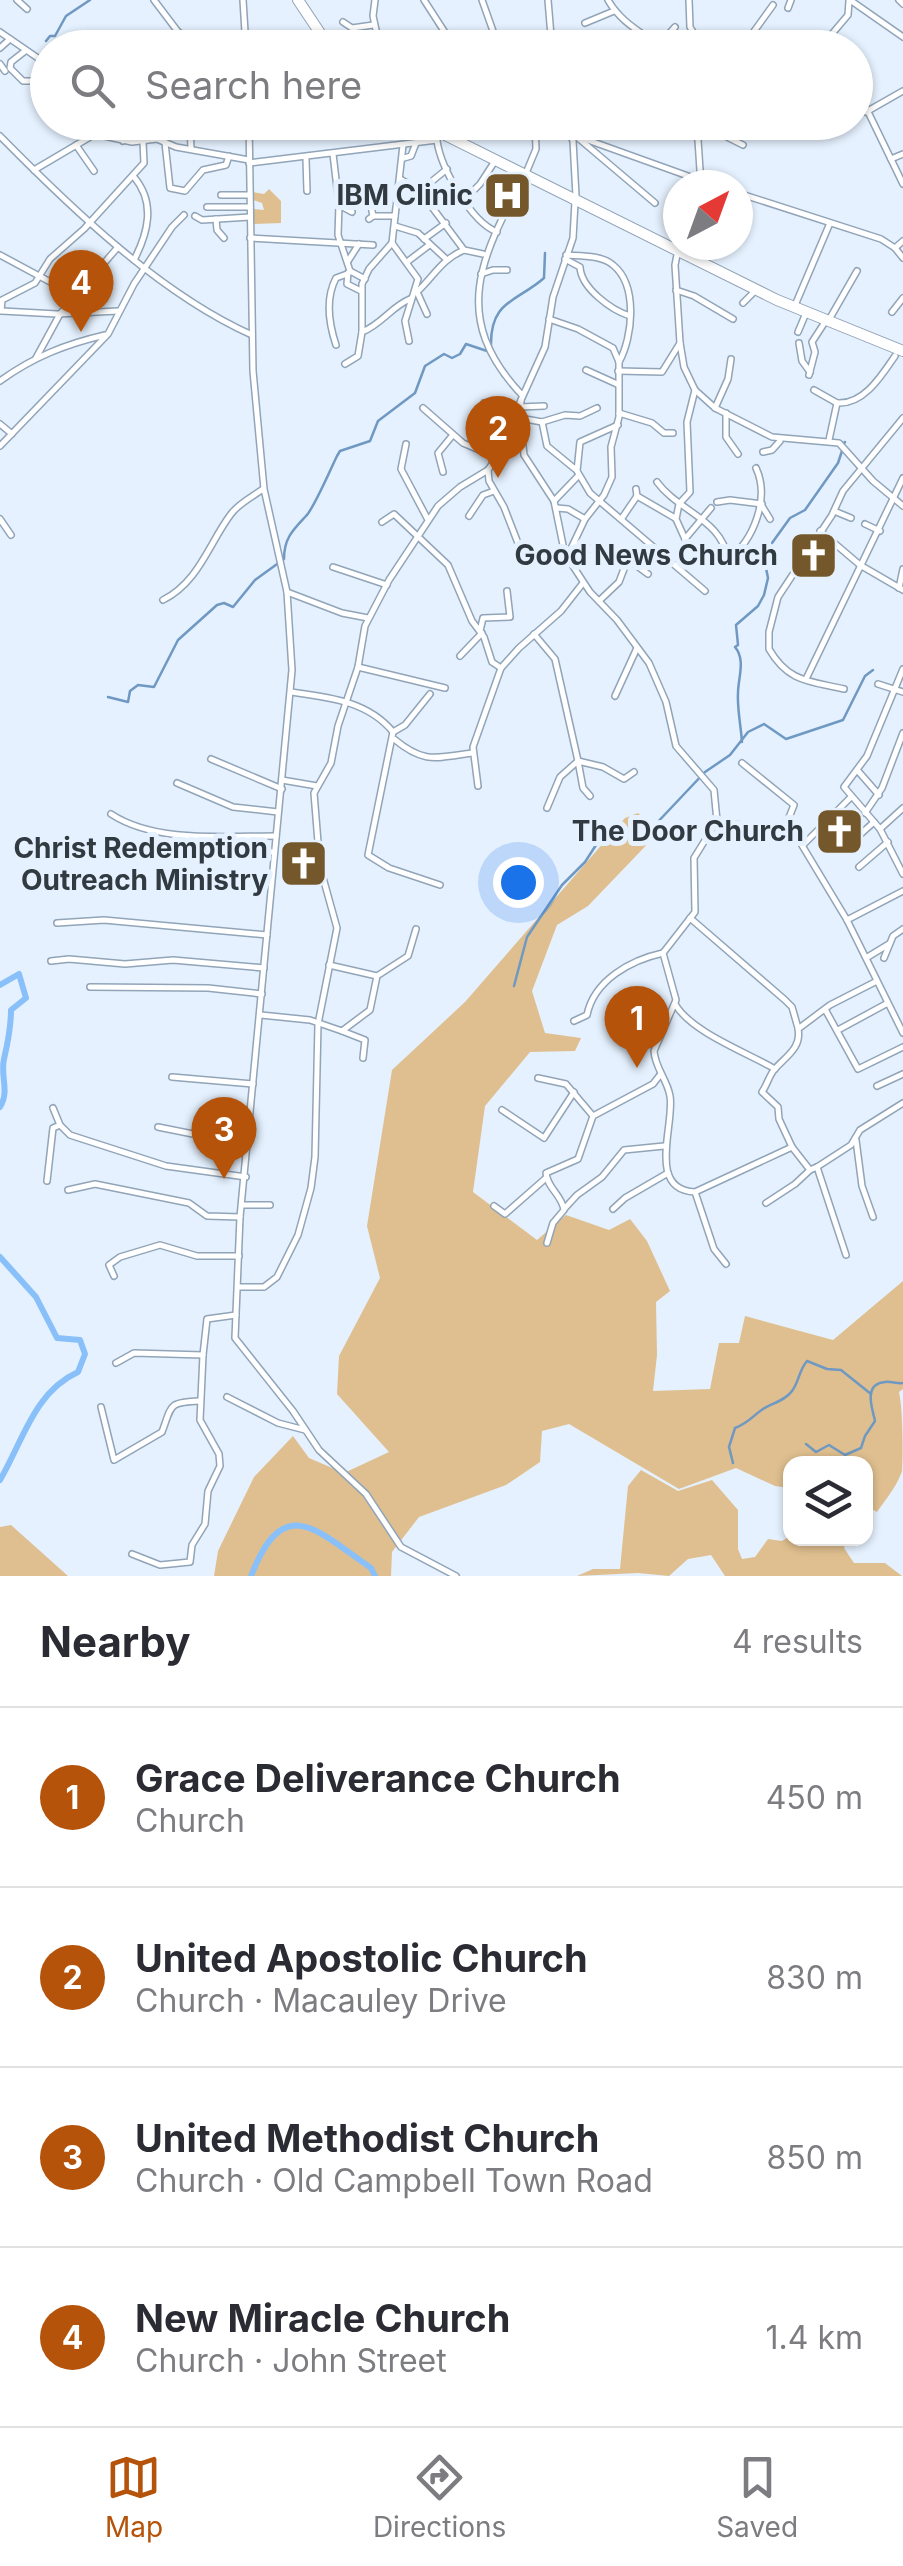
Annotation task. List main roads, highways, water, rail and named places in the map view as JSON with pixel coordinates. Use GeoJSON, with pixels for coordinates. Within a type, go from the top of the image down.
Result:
{"type":"FeatureCollection","features":[{"type":"Feature","properties":{"kind":"highway"},"geometry":{"type":"LineString","coordinates":[[297,0],[316,30]]}},
{"type":"Feature","properties":{"kind":"highway"},"geometry":{"type":"LineString","coordinates":[[445,140],[525,174]]}},
{"type":"Feature","properties":{"kind":"highway"},"geometry":{"type":"LineString","coordinates":[[460,140],[663,242]]}},
{"type":"Feature","properties":{"kind":"highway"},"geometry":{"type":"LineString","coordinates":[[699,260],[756,290],[900,352]]}},
{"type":"Feature","properties":{"kind":"highway"},"geometry":{"type":"LineString","coordinates":[[709,260],[806,314],[828,320]]}},
{"type":"Feature","properties":{"kind":"waterway"},"geometry":{"type":"LineString","coordinates":[[58,30],[66,16],[90,0]]}},
{"type":"Feature","properties":{"kind":"waterway"},"geometry":{"type":"LineString","coordinates":[[491,346],[500,311],[544,278],[545,253]]}},
{"type":"Feature","properties":{"kind":"waterway"},"geometry":{"type":"LineString","coordinates":[[108,697],[128,702],[130,691],[138,685],[154,687],[178,640],[217,605],[233,607],[255,580],[284,559],[293,530],[313,505],[340,451],[370,441],[378,421],[415,393],[425,366],[444,354],[452,358],[460,354],[466,344],[487,351]]}},
{"type":"Feature","properties":{"kind":"waterway"},"geometry":{"type":"LineString","coordinates":[[742,742],[738,699],[741,663],[735,647],[736,625],[758,606],[764,595],[768,578],[765,563],[772,543],[790,518],[805,510],[842,451]]}},
{"type":"Feature","properties":{"kind":"waterway"},"geometry":{"type":"LineString","coordinates":[[514,986],[527,937],[562,885],[598,842],[606,838],[614,841],[627,831],[653,827],[705,772],[730,755],[748,732],[764,724],[786,739],[843,720],[865,676],[873,670]]}},
{"type":"Feature","properties":{"kind":"waterway"},"geometry":{"type":"LineString","coordinates":[[0,985],[19,974],[26,998],[11,1010],[0,1107]]}},
{"type":"Feature","properties":{"kind":"waterway"},"geometry":{"type":"LineString","coordinates":[[0,1257],[36,1297],[57,1338],[80,1340],[85,1354],[78,1372],[50,1392],[40,1405],[0,1480]]}},
{"type":"Feature","properties":{"kind":"waterway"},"geometry":{"type":"LineString","coordinates":[[733,1463],[729,1447],[735,1428],[789,1394],[807,1361],[841,1370],[871,1394]]}},
{"type":"Feature","properties":{"kind":"waterway"},"geometry":{"type":"LineString","coordinates":[[806,1444],[816,1452],[829,1445],[845,1455],[861,1448],[875,1421],[873,1387],[885,1382],[903,1383]]}},
{"type":"Feature","properties":{"kind":"waterway"},"geometry":{"type":"LineString","coordinates":[[251,1576],[263,1550],[289,1526],[318,1532],[371,1568],[375,1576]]}},
{"type":"Feature","properties":{"kind":"place","name":"IBM Clinic"},"geometry":{"type":"Point","coordinates":[508,195]}},
{"type":"Feature","properties":{"kind":"place","name":"New Miracle Church"},"geometry":{"type":"Point","coordinates":[81,332]}},
{"type":"Feature","properties":{"kind":"place","name":"United Apostolic Church"},"geometry":{"type":"Point","coordinates":[498,478]}},
{"type":"Feature","properties":{"kind":"place","name":"Good News Church"},"geometry":{"type":"Point","coordinates":[813,555]}},
{"type":"Feature","properties":{"kind":"place","name":"The Door Church"},"geometry":{"type":"Point","coordinates":[839,831]}},
{"type":"Feature","properties":{"kind":"place","name":"Christ Redemption Outreach Ministry"},"geometry":{"type":"Point","coordinates":[303,864]}},
{"type":"Feature","properties":{"kind":"place","name":"Grace Deliverance Church"},"geometry":{"type":"Point","coordinates":[637,1068]}},
{"type":"Feature","properties":{"kind":"place","name":"United Methodist Church"},"geometry":{"type":"Point","coordinates":[224,1179]}}]}
